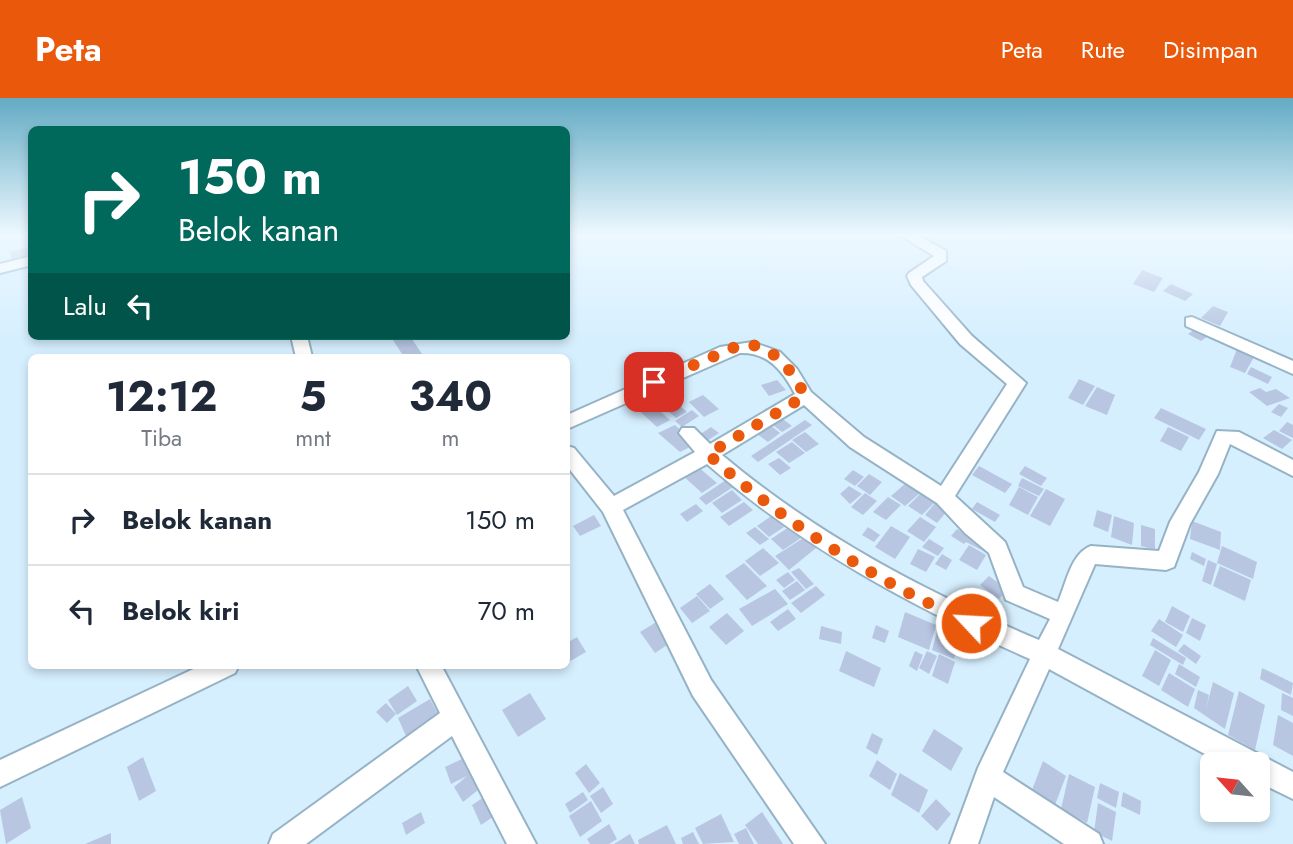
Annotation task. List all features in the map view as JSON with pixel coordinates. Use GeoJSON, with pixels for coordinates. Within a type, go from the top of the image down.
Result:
{"type":"FeatureCollection","features":[{"type":"Feature","properties":{"kind":"street"},"geometry":{"type":"LineString","coordinates":[[925,269],[914,276],[916,282],[966,340],[1017,383],[944,497]]}},
{"type":"Feature","properties":{"kind":"street"},"geometry":{"type":"LineString","coordinates":[[1192,322],[1293,368]]}},
{"type":"Feature","properties":{"kind":"street"},"geometry":{"type":"LineString","coordinates":[[570,421],[726,351],[749,344],[761,347],[782,363],[805,396],[858,443],[944,497],[972,527],[998,548],[1014,593],[1064,615]]}},
{"type":"Feature","properties":{"kind":"street"},"geometry":{"type":"LineString","coordinates":[[611,508],[805,396]]}},
{"type":"Feature","properties":{"kind":"street"},"geometry":{"type":"LineString","coordinates":[[688,433],[768,506],[851,558],[947,613],[1044,654],[1228,752]]}},
{"type":"Feature","properties":{"kind":"street"},"geometry":{"type":"LineString","coordinates":[[964,844],[988,777],[1064,615],[1087,558],[1091,555],[1166,561],[1180,522],[1208,474],[1224,436],[1232,437],[1293,469]]}},
{"type":"Feature","properties":{"kind":"street"},"geometry":{"type":"LineString","coordinates":[[570,464],[575,481],[611,508],[691,670],[811,844]]}},
{"type":"Feature","properties":{"kind":"street"},"geometry":{"type":"LineString","coordinates":[[0,774],[219,669]]}},
{"type":"Feature","properties":{"kind":"street"},"geometry":{"type":"LineString","coordinates":[[430,669],[522,844]]}},
{"type":"Feature","properties":{"kind":"street"},"geometry":{"type":"LineString","coordinates":[[283,844],[456,717]]}},
{"type":"Feature","properties":{"kind":"street"},"geometry":{"type":"LineString","coordinates":[[1270,774],[1293,786]]}},
{"type":"Feature","properties":{"kind":"street"},"geometry":{"type":"LineString","coordinates":[[988,777],[1088,844]]}},
{"type":"Feature","properties":{"kind":"building"},"geometry":{"type":"Polygon","coordinates":[[[1142,270],[1163,278],[1154,292],[1133,284],[1142,270]]]}},
{"type":"Feature","properties":{"kind":"building"},"geometry":{"type":"Polygon","coordinates":[[[1171,284],[1193,294],[1185,301],[1163,291],[1171,284]]]}},
{"type":"Feature","properties":{"kind":"building"},"geometry":{"type":"Polygon","coordinates":[[[1213,306],[1228,312],[1220,326],[1201,318],[1213,306]]]}},
{"type":"Feature","properties":{"kind":"building"},"geometry":{"type":"Polygon","coordinates":[[[1198,327],[1211,334],[1201,341],[1188,334],[1198,327]]]}},
{"type":"Feature","properties":{"kind":"building"},"geometry":{"type":"Polygon","coordinates":[[[393,340],[413,340],[422,354],[402,354],[393,340]]]}},
{"type":"Feature","properties":{"kind":"building"},"geometry":{"type":"Polygon","coordinates":[[[1237,349],[1254,357],[1245,373],[1230,367],[1237,349]]]}},
{"type":"Feature","properties":{"kind":"building"},"geometry":{"type":"Polygon","coordinates":[[[1251,367],[1272,377],[1268,384],[1247,374],[1251,367]]]}},
{"type":"Feature","properties":{"kind":"building"},"geometry":{"type":"Polygon","coordinates":[[[1079,379],[1095,386],[1083,405],[1068,398],[1079,379]]]}},
{"type":"Feature","properties":{"kind":"building"},"geometry":{"type":"Polygon","coordinates":[[[777,380],[786,390],[769,396],[761,385],[777,380]]]}},
{"type":"Feature","properties":{"kind":"building"},"geometry":{"type":"Polygon","coordinates":[[[670,383],[682,393],[663,405],[650,396],[670,383]]]}},
{"type":"Feature","properties":{"kind":"building"},"geometry":{"type":"Polygon","coordinates":[[[1097,387],[1115,395],[1107,415],[1085,406],[1097,387]]]}},
{"type":"Feature","properties":{"kind":"building"},"geometry":{"type":"Polygon","coordinates":[[[1260,388],[1266,392],[1276,389],[1290,398],[1267,406],[1249,392],[1260,388]]]}},
{"type":"Feature","properties":{"kind":"building"},"geometry":{"type":"Polygon","coordinates":[[[703,395],[719,409],[704,417],[689,402],[703,395]]]}},
{"type":"Feature","properties":{"kind":"building"},"geometry":{"type":"Polygon","coordinates":[[[646,399],[670,420],[657,427],[634,406],[646,399]]]}},
{"type":"Feature","properties":{"kind":"building"},"geometry":{"type":"Polygon","coordinates":[[[677,403],[687,412],[676,418],[666,409],[677,403]]]}},
{"type":"Feature","properties":{"kind":"building"},"geometry":{"type":"Polygon","coordinates":[[[1279,404],[1288,408],[1281,417],[1271,412],[1279,404]]]}},
{"type":"Feature","properties":{"kind":"building"},"geometry":{"type":"Polygon","coordinates":[[[1161,408],[1206,429],[1199,440],[1154,418],[1161,408]]]}},
{"type":"Feature","properties":{"kind":"building"},"geometry":{"type":"Polygon","coordinates":[[[692,410],[699,416],[682,427],[675,421],[692,410]]]}},
{"type":"Feature","properties":{"kind":"building"},"geometry":{"type":"Polygon","coordinates":[[[779,416],[792,426],[782,432],[769,422],[779,416]]]}},
{"type":"Feature","properties":{"kind":"building"},"geometry":{"type":"Polygon","coordinates":[[[805,420],[812,425],[758,462],[751,456],[805,420]]]}},
{"type":"Feature","properties":{"kind":"building"},"geometry":{"type":"Polygon","coordinates":[[[1287,422],[1293,425],[1293,438],[1279,431],[1287,422]]]}},
{"type":"Feature","properties":{"kind":"building"},"geometry":{"type":"Polygon","coordinates":[[[675,425],[691,440],[692,446],[680,452],[658,433],[675,425]]]}},
{"type":"Feature","properties":{"kind":"building"},"geometry":{"type":"Polygon","coordinates":[[[770,425],[780,433],[768,442],[757,434],[770,425]]]}},
{"type":"Feature","properties":{"kind":"building"},"geometry":{"type":"Polygon","coordinates":[[[711,427],[719,433],[707,441],[699,435],[711,427]]]}},
{"type":"Feature","properties":{"kind":"building"},"geometry":{"type":"Polygon","coordinates":[[[1168,427],[1189,437],[1181,451],[1160,441],[1168,427]]]}},
{"type":"Feature","properties":{"kind":"building"},"geometry":{"type":"Polygon","coordinates":[[[1274,430],[1292,440],[1282,449],[1263,438],[1274,430]]]}},
{"type":"Feature","properties":{"kind":"building"},"geometry":{"type":"Polygon","coordinates":[[[805,432],[819,444],[806,452],[792,440],[805,432]]]}},
{"type":"Feature","properties":{"kind":"building"},"geometry":{"type":"Polygon","coordinates":[[[792,442],[805,453],[789,463],[776,452],[792,442]]]}},
{"type":"Feature","properties":{"kind":"building"},"geometry":{"type":"Polygon","coordinates":[[[779,458],[791,468],[780,475],[768,464],[779,458]]]}},
{"type":"Feature","properties":{"kind":"building"},"geometry":{"type":"Polygon","coordinates":[[[697,466],[717,483],[702,493],[682,475],[697,466]]]}},
{"type":"Feature","properties":{"kind":"building"},"geometry":{"type":"Polygon","coordinates":[[[979,466],[1012,484],[1005,493],[972,475],[979,466]]]}},
{"type":"Feature","properties":{"kind":"building"},"geometry":{"type":"Polygon","coordinates":[[[1025,466],[1047,478],[1041,486],[1019,474],[1025,466]]]}},
{"type":"Feature","properties":{"kind":"building"},"geometry":{"type":"Polygon","coordinates":[[[853,470],[864,477],[855,486],[844,479],[853,470]]]}},
{"type":"Feature","properties":{"kind":"building"},"geometry":{"type":"Polygon","coordinates":[[[869,474],[882,482],[870,495],[857,486],[869,474]]]}},
{"type":"Feature","properties":{"kind":"building"},"geometry":{"type":"Polygon","coordinates":[[[1022,478],[1044,489],[1039,496],[1018,486],[1022,478]]]}},
{"type":"Feature","properties":{"kind":"building"},"geometry":{"type":"Polygon","coordinates":[[[726,480],[733,487],[706,505],[699,498],[726,480]]]}},
{"type":"Feature","properties":{"kind":"building"},"geometry":{"type":"Polygon","coordinates":[[[906,483],[920,493],[905,506],[891,496],[906,483]]]}},
{"type":"Feature","properties":{"kind":"building"},"geometry":{"type":"Polygon","coordinates":[[[849,486],[862,494],[850,504],[840,494],[849,486]]]}},
{"type":"Feature","properties":{"kind":"building"},"geometry":{"type":"Polygon","coordinates":[[[1019,487],[1038,497],[1028,515],[1009,505],[1019,487]]]}},
{"type":"Feature","properties":{"kind":"building"},"geometry":{"type":"Polygon","coordinates":[[[1046,489],[1065,499],[1050,526],[1030,516],[1046,489]]]}},
{"type":"Feature","properties":{"kind":"building"},"geometry":{"type":"Polygon","coordinates":[[[732,490],[742,500],[722,513],[712,503],[732,490]]]}},
{"type":"Feature","properties":{"kind":"building"},"geometry":{"type":"Polygon","coordinates":[[[922,492],[936,501],[922,515],[908,506],[922,492]]]}},
{"type":"Feature","properties":{"kind":"building"},"geometry":{"type":"Polygon","coordinates":[[[865,493],[877,501],[863,515],[851,507],[865,493]]]}},
{"type":"Feature","properties":{"kind":"building"},"geometry":{"type":"Polygon","coordinates":[[[888,497],[901,505],[886,520],[873,512],[888,497]]]}},
{"type":"Feature","properties":{"kind":"building"},"geometry":{"type":"Polygon","coordinates":[[[744,502],[753,510],[729,526],[720,517],[744,502]]]}},
{"type":"Feature","properties":{"kind":"building"},"geometry":{"type":"Polygon","coordinates":[[[977,502],[1000,515],[995,522],[972,509],[977,502]]]}},
{"type":"Feature","properties":{"kind":"building"},"geometry":{"type":"Polygon","coordinates":[[[935,503],[948,510],[937,523],[925,515],[935,503]]]}},
{"type":"Feature","properties":{"kind":"building"},"geometry":{"type":"Polygon","coordinates":[[[696,504],[703,511],[687,522],[680,514],[696,504]]]}},
{"type":"Feature","properties":{"kind":"building"},"geometry":{"type":"Polygon","coordinates":[[[1097,510],[1112,515],[1108,532],[1093,526],[1097,510]]]}},
{"type":"Feature","properties":{"kind":"building"},"geometry":{"type":"Polygon","coordinates":[[[594,515],[601,526],[580,536],[573,526],[594,515]]]}},
{"type":"Feature","properties":{"kind":"building"},"geometry":{"type":"Polygon","coordinates":[[[771,516],[784,527],[769,537],[757,526],[771,516]]]}},
{"type":"Feature","properties":{"kind":"building"},"geometry":{"type":"Polygon","coordinates":[[[1114,516],[1134,523],[1132,545],[1111,537],[1114,516]]]}},
{"type":"Feature","properties":{"kind":"building"},"geometry":{"type":"Polygon","coordinates":[[[920,517],[936,527],[924,542],[907,531],[920,517]]]}},
{"type":"Feature","properties":{"kind":"building"},"geometry":{"type":"Polygon","coordinates":[[[1192,521],[1221,532],[1220,550],[1190,539],[1192,521]]]}},
{"type":"Feature","properties":{"kind":"building"},"geometry":{"type":"Polygon","coordinates":[[[1141,525],[1155,529],[1155,550],[1141,546],[1141,525]]]}},
{"type":"Feature","properties":{"kind":"building"},"geometry":{"type":"Polygon","coordinates":[[[891,526],[910,537],[895,559],[875,547],[891,526]]]}},
{"type":"Feature","properties":{"kind":"building"},"geometry":{"type":"Polygon","coordinates":[[[755,527],[769,539],[760,545],[746,533],[755,527]]]}},
{"type":"Feature","properties":{"kind":"building"},"geometry":{"type":"Polygon","coordinates":[[[789,527],[801,538],[783,550],[771,539],[789,527]]]}},
{"type":"Feature","properties":{"kind":"building"},"geometry":{"type":"Polygon","coordinates":[[[868,527],[880,535],[874,542],[862,535],[868,527]]]}},
{"type":"Feature","properties":{"kind":"building"},"geometry":{"type":"Polygon","coordinates":[[[957,529],[992,544],[987,553],[951,536],[957,529]]]}},
{"type":"Feature","properties":{"kind":"building"},"geometry":{"type":"Polygon","coordinates":[[[805,537],[816,548],[789,570],[775,556],[805,537]]]}},
{"type":"Feature","properties":{"kind":"building"},"geometry":{"type":"Polygon","coordinates":[[[929,539],[944,548],[938,556],[922,547],[929,539]]]}},
{"type":"Feature","properties":{"kind":"building"},"geometry":{"type":"Polygon","coordinates":[[[969,545],[986,555],[977,570],[959,560],[969,545]]]}},
{"type":"Feature","properties":{"kind":"building"},"geometry":{"type":"Polygon","coordinates":[[[1222,546],[1257,562],[1253,579],[1217,563],[1222,546]]]}},
{"type":"Feature","properties":{"kind":"building"},"geometry":{"type":"Polygon","coordinates":[[[763,548],[779,563],[760,576],[745,561],[763,548]]]}},
{"type":"Feature","properties":{"kind":"building"},"geometry":{"type":"Polygon","coordinates":[[[918,549],[935,557],[926,572],[910,564],[918,549]]]}},
{"type":"Feature","properties":{"kind":"building"},"geometry":{"type":"Polygon","coordinates":[[[1192,552],[1206,559],[1204,566],[1190,559],[1192,552]]]}},
{"type":"Feature","properties":{"kind":"building"},"geometry":{"type":"Polygon","coordinates":[[[942,554],[952,560],[946,570],[935,564],[942,554]]]}},
{"type":"Feature","properties":{"kind":"building"},"geometry":{"type":"Polygon","coordinates":[[[1208,560],[1217,564],[1211,585],[1202,581],[1208,560]]]}},
{"type":"Feature","properties":{"kind":"building"},"geometry":{"type":"Polygon","coordinates":[[[744,563],[767,586],[747,600],[725,576],[744,563]]]}},
{"type":"Feature","properties":{"kind":"building"},"geometry":{"type":"Polygon","coordinates":[[[1220,566],[1251,580],[1245,601],[1213,586],[1220,566]]]}},
{"type":"Feature","properties":{"kind":"building"},"geometry":{"type":"Polygon","coordinates":[[[799,568],[814,584],[806,589],[791,572],[799,568]]]}},
{"type":"Feature","properties":{"kind":"building"},"geometry":{"type":"Polygon","coordinates":[[[788,572],[795,580],[784,588],[776,580],[788,572]]]}},
{"type":"Feature","properties":{"kind":"building"},"geometry":{"type":"Polygon","coordinates":[[[989,576],[1008,590],[999,599],[980,585],[989,576]]]}},
{"type":"Feature","properties":{"kind":"building"},"geometry":{"type":"Polygon","coordinates":[[[797,581],[805,590],[790,600],[782,591],[797,581]]]}},
{"type":"Feature","properties":{"kind":"building"},"geometry":{"type":"Polygon","coordinates":[[[710,584],[724,599],[710,609],[696,594],[710,584]]]}},
{"type":"Feature","properties":{"kind":"building"},"geometry":{"type":"Polygon","coordinates":[[[816,586],[825,595],[801,613],[791,603],[816,586]]]}},
{"type":"Feature","properties":{"kind":"building"},"geometry":{"type":"Polygon","coordinates":[[[775,589],[788,604],[752,626],[739,609],[775,589]]]}},
{"type":"Feature","properties":{"kind":"building"},"geometry":{"type":"Polygon","coordinates":[[[697,596],[710,611],[692,623],[680,608],[697,596]]]}},
{"type":"Feature","properties":{"kind":"building"},"geometry":{"type":"Polygon","coordinates":[[[1172,606],[1190,616],[1183,632],[1165,622],[1172,606]]]}},
{"type":"Feature","properties":{"kind":"building"},"geometry":{"type":"Polygon","coordinates":[[[788,609],[796,619],[778,631],[770,622],[788,609]]]}},
{"type":"Feature","properties":{"kind":"building"},"geometry":{"type":"Polygon","coordinates":[[[905,612],[936,625],[929,650],[898,637],[905,612]]]}},
{"type":"Feature","properties":{"kind":"building"},"geometry":{"type":"Polygon","coordinates":[[[727,613],[744,631],[726,645],[709,627],[727,613]]]}},
{"type":"Feature","properties":{"kind":"building"},"geometry":{"type":"Polygon","coordinates":[[[1192,618],[1206,625],[1200,641],[1186,633],[1192,618]]]}},
{"type":"Feature","properties":{"kind":"building"},"geometry":{"type":"Polygon","coordinates":[[[1159,619],[1183,635],[1176,647],[1151,631],[1159,619]]]}},
{"type":"Feature","properties":{"kind":"building"},"geometry":{"type":"Polygon","coordinates":[[[658,621],[673,641],[655,653],[640,632],[658,621]]]}},
{"type":"Feature","properties":{"kind":"building"},"geometry":{"type":"Polygon","coordinates":[[[876,625],[889,631],[885,643],[872,638],[876,625]]]}},
{"type":"Feature","properties":{"kind":"building"},"geometry":{"type":"Polygon","coordinates":[[[821,626],[842,632],[841,644],[819,639],[821,626]]]}},
{"type":"Feature","properties":{"kind":"building"},"geometry":{"type":"Polygon","coordinates":[[[937,632],[959,642],[954,659],[932,650],[937,632]]]}},
{"type":"Feature","properties":{"kind":"building"},"geometry":{"type":"Polygon","coordinates":[[[577,637],[586,652],[570,661],[570,641],[577,637]]]}},
{"type":"Feature","properties":{"kind":"building"},"geometry":{"type":"Polygon","coordinates":[[[1153,638],[1186,658],[1183,665],[1150,645],[1153,638]]]}},
{"type":"Feature","properties":{"kind":"building"},"geometry":{"type":"Polygon","coordinates":[[[1184,644],[1201,656],[1196,664],[1178,651],[1184,644]]]}},
{"type":"Feature","properties":{"kind":"building"},"geometry":{"type":"Polygon","coordinates":[[[1155,650],[1171,660],[1159,686],[1142,676],[1155,650]]]}},
{"type":"Feature","properties":{"kind":"building"},"geometry":{"type":"Polygon","coordinates":[[[846,651],[881,668],[874,687],[839,671],[846,651]]]}},
{"type":"Feature","properties":{"kind":"building"},"geometry":{"type":"Polygon","coordinates":[[[915,651],[923,655],[917,671],[909,666],[915,651]]]}},
{"type":"Feature","properties":{"kind":"building"},"geometry":{"type":"Polygon","coordinates":[[[927,651],[937,656],[929,674],[919,668],[927,651]]]}},
{"type":"Feature","properties":{"kind":"building"},"geometry":{"type":"Polygon","coordinates":[[[939,654],[955,662],[948,684],[932,676],[939,654]]]}},
{"type":"Feature","properties":{"kind":"building"},"geometry":{"type":"Polygon","coordinates":[[[1179,664],[1200,677],[1196,687],[1175,674],[1179,664]]]}},
{"type":"Feature","properties":{"kind":"building"},"geometry":{"type":"Polygon","coordinates":[[[1262,668],[1293,683],[1291,695],[1260,679],[1262,668]]]}},
{"type":"Feature","properties":{"kind":"building"},"geometry":{"type":"Polygon","coordinates":[[[1169,673],[1195,689],[1188,707],[1161,690],[1169,673]]]}},
{"type":"Feature","properties":{"kind":"building"},"geometry":{"type":"Polygon","coordinates":[[[1213,682],[1234,693],[1225,729],[1194,708],[1198,690],[1209,695],[1206,709],[1213,682]]]}},
{"type":"Feature","properties":{"kind":"building"},"geometry":{"type":"Polygon","coordinates":[[[408,686],[417,701],[397,715],[388,700],[408,686]]]}},
{"type":"Feature","properties":{"kind":"building"},"geometry":{"type":"Polygon","coordinates":[[[1239,691],[1265,705],[1255,750],[1228,735],[1239,691]]]}},
{"type":"Feature","properties":{"kind":"building"},"geometry":{"type":"Polygon","coordinates":[[[530,693],[546,719],[518,737],[502,710],[530,693]]]}},
{"type":"Feature","properties":{"kind":"building"},"geometry":{"type":"Polygon","coordinates":[[[1282,693],[1293,698],[1293,716],[1281,710],[1282,693]]]}},
{"type":"Feature","properties":{"kind":"building"},"geometry":{"type":"Polygon","coordinates":[[[430,699],[439,716],[406,736],[398,718],[430,699]]]}},
{"type":"Feature","properties":{"kind":"building"},"geometry":{"type":"Polygon","coordinates":[[[386,703],[396,714],[387,723],[376,712],[386,703]]]}},
{"type":"Feature","properties":{"kind":"building"},"geometry":{"type":"Polygon","coordinates":[[[1278,715],[1293,723],[1293,756],[1273,745],[1278,715]]]}},
{"type":"Feature","properties":{"kind":"building"},"geometry":{"type":"Polygon","coordinates":[[[934,729],[963,748],[951,771],[922,751],[934,729]]]}},
{"type":"Feature","properties":{"kind":"building"},"geometry":{"type":"Polygon","coordinates":[[[872,733],[883,739],[877,755],[866,748],[872,733]]]}},
{"type":"Feature","properties":{"kind":"building"},"geometry":{"type":"Polygon","coordinates":[[[143,757],[156,791],[139,801],[127,767],[143,757]]]}},
{"type":"Feature","properties":{"kind":"building"},"geometry":{"type":"Polygon","coordinates":[[[462,759],[478,790],[463,802],[454,787],[467,776],[451,784],[445,767],[462,759]]]}},
{"type":"Feature","properties":{"kind":"building"},"geometry":{"type":"Polygon","coordinates":[[[877,760],[897,774],[890,790],[869,776],[877,760]]]}},
{"type":"Feature","properties":{"kind":"building"},"geometry":{"type":"Polygon","coordinates":[[[1043,761],[1066,776],[1055,805],[1032,790],[1043,761]]]}},
{"type":"Feature","properties":{"kind":"building"},"geometry":{"type":"Polygon","coordinates":[[[586,764],[600,783],[589,793],[575,773],[586,764]]]}},
{"type":"Feature","properties":{"kind":"building"},"geometry":{"type":"Polygon","coordinates":[[[900,773],[928,790],[919,813],[891,795],[900,773]]]}},
{"type":"Feature","properties":{"kind":"building"},"geometry":{"type":"Polygon","coordinates":[[[1069,774],[1095,787],[1087,823],[1061,809],[1069,774]]]}},
{"type":"Feature","properties":{"kind":"building"},"geometry":{"type":"Polygon","coordinates":[[[1100,783],[1119,792],[1116,808],[1097,798],[1100,783]]]}},
{"type":"Feature","properties":{"kind":"building"},"geometry":{"type":"Polygon","coordinates":[[[603,787],[613,804],[601,813],[590,796],[603,787]]]}},
{"type":"Feature","properties":{"kind":"building"},"geometry":{"type":"Polygon","coordinates":[[[493,791],[503,810],[481,825],[472,805],[493,791]]]}},
{"type":"Feature","properties":{"kind":"building"},"geometry":{"type":"Polygon","coordinates":[[[583,792],[588,800],[570,813],[565,804],[583,792]]]}},
{"type":"Feature","properties":{"kind":"building"},"geometry":{"type":"Polygon","coordinates":[[[1123,792],[1141,801],[1140,815],[1121,806],[1123,792]]]}},
{"type":"Feature","properties":{"kind":"building"},"geometry":{"type":"Polygon","coordinates":[[[22,797],[31,828],[6,844],[0,810],[22,797]]]}},
{"type":"Feature","properties":{"kind":"building"},"geometry":{"type":"Polygon","coordinates":[[[936,799],[951,814],[937,831],[921,816],[936,799]]]}},
{"type":"Feature","properties":{"kind":"building"},"geometry":{"type":"Polygon","coordinates":[[[591,801],[602,821],[580,837],[569,816],[591,801]]]}},
{"type":"Feature","properties":{"kind":"building"},"geometry":{"type":"Polygon","coordinates":[[[1098,803],[1116,812],[1112,841],[1094,832],[1098,803]]]}},
{"type":"Feature","properties":{"kind":"building"},"geometry":{"type":"Polygon","coordinates":[[[421,812],[425,823],[406,835],[402,823],[421,812]]]}},
{"type":"Feature","properties":{"kind":"building"},"geometry":{"type":"Polygon","coordinates":[[[762,812],[783,844],[758,844],[745,825],[762,812]]]}},
{"type":"Feature","properties":{"kind":"building"},"geometry":{"type":"Polygon","coordinates":[[[721,814],[734,842],[703,844],[695,828],[721,814]]]}},
{"type":"Feature","properties":{"kind":"building"},"geometry":{"type":"Polygon","coordinates":[[[609,824],[617,839],[609,844],[590,844],[587,839],[609,824]]]}},
{"type":"Feature","properties":{"kind":"building"},"geometry":{"type":"Polygon","coordinates":[[[667,825],[676,844],[639,844],[638,840],[667,825]]]}},
{"type":"Feature","properties":{"kind":"building"},"geometry":{"type":"Polygon","coordinates":[[[746,828],[754,844],[739,844],[734,834],[746,828]]]}},
{"type":"Feature","properties":{"kind":"building"},"geometry":{"type":"Polygon","coordinates":[[[693,832],[699,844],[683,844],[681,838],[693,832]]]}},
{"type":"Feature","properties":{"kind":"building"},"geometry":{"type":"Polygon","coordinates":[[[111,833],[111,844],[85,844],[111,833]]]}},
{"type":"Feature","properties":{"kind":"building"},"geometry":{"type":"Polygon","coordinates":[[[630,834],[635,844],[614,844],[630,834]]]}},
{"type":"Feature","properties":{"kind":"route"},"geometry":{"type":"LineString","coordinates":[[654,382],[740,345],[755,345],[770,353],[791,372],[805,396],[708,454],[768,506],[851,558],[947,613],[971,623]]}}]}
